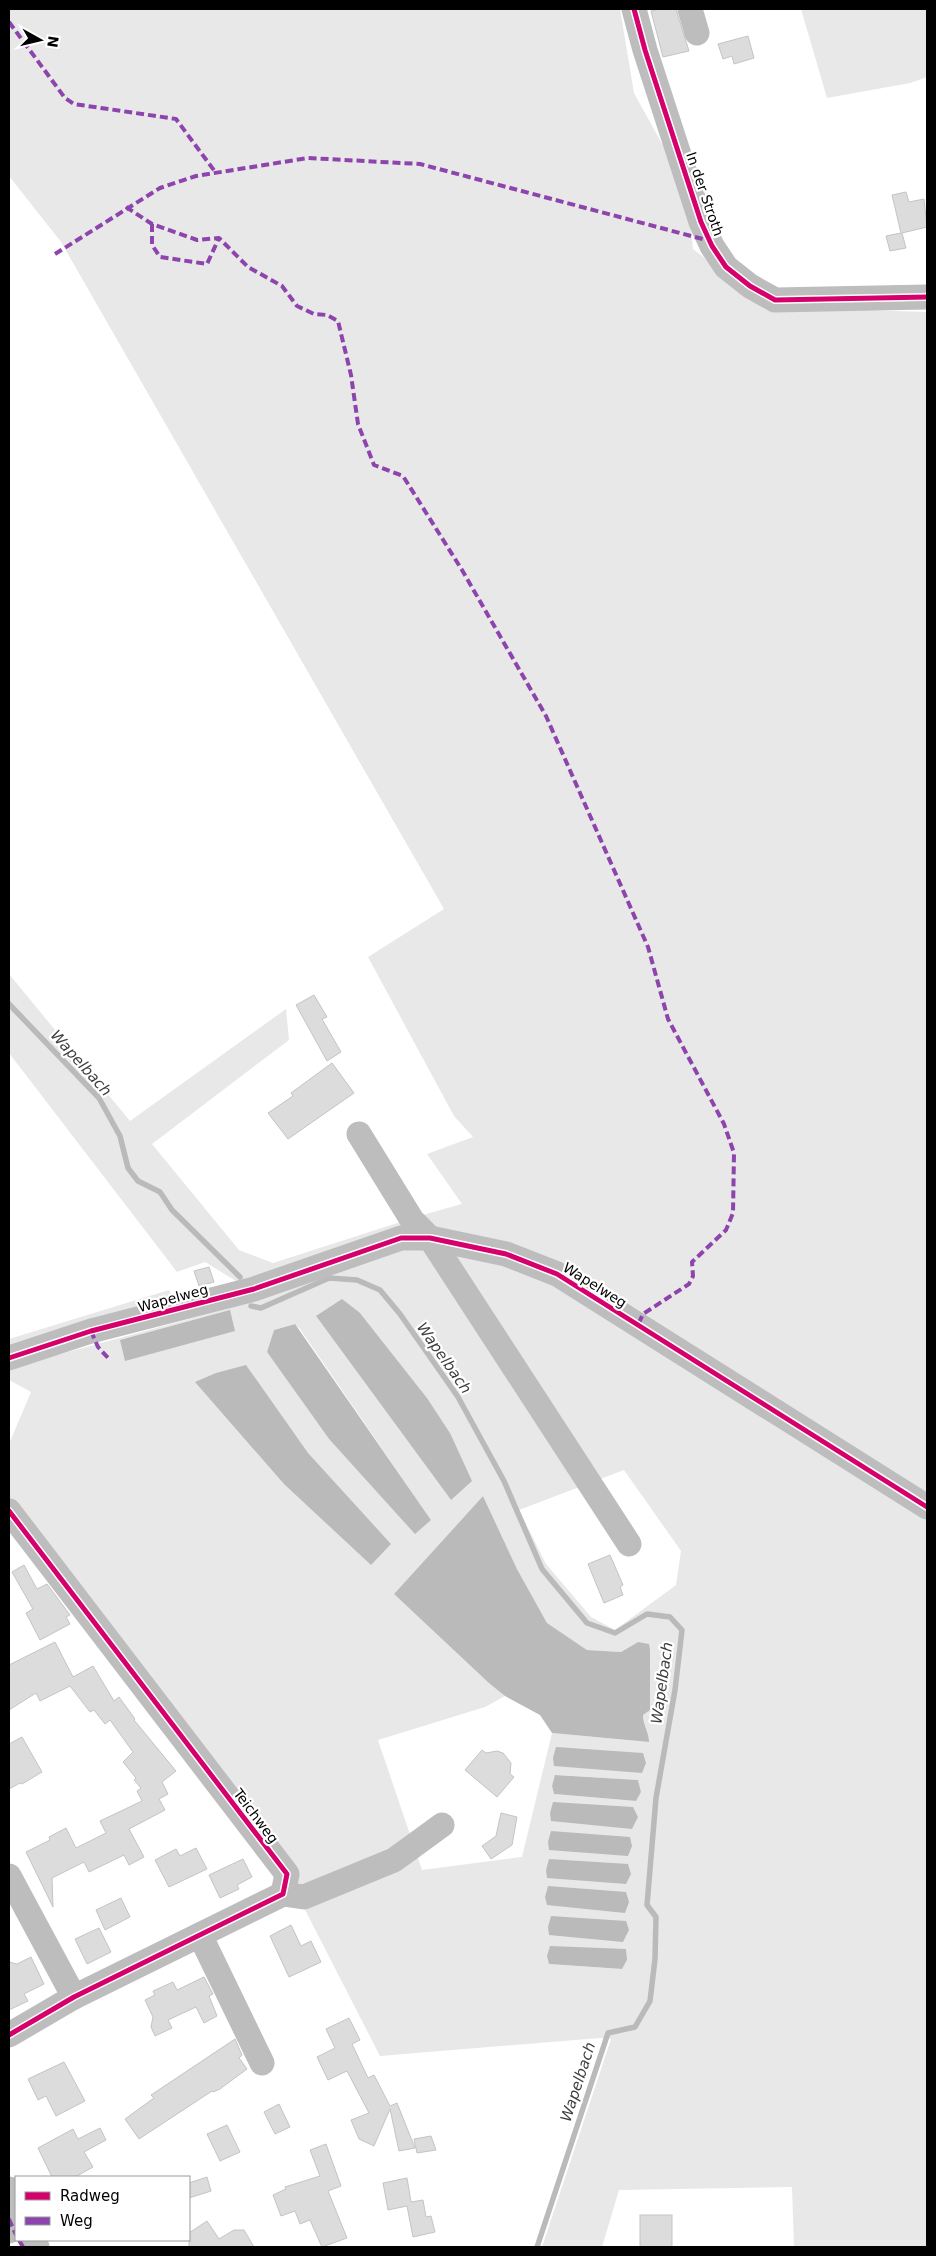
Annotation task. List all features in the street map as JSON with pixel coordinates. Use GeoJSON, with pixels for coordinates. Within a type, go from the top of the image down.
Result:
{"type":"FeatureCollection","features":[{"type":"Feature","properties":{"kind":"street","name":"In der Stroth"},"geometry":{"type":"LineString","coordinates":[[634,9],[645,50],[701,222],[712,246],[726,267],[750,286],[775,300],[927,297]]}},
{"type":"Feature","properties":{"kind":"street"},"geometry":{"type":"LineString","coordinates":[[690,9],[697,33]]}},
{"type":"Feature","properties":{"kind":"street"},"geometry":{"type":"LineString","coordinates":[[359,1134],[412,1220],[430,1238],[629,1544]]}},
{"type":"Feature","properties":{"kind":"street","name":"Wapelweg"},"geometry":{"type":"LineString","coordinates":[[9,1358],[91,1332],[254,1289],[401,1238],[430,1238],[506,1254],[557,1274],[927,1507]]}},
{"type":"Feature","properties":{"kind":"street","name":"Teichweg"},"geometry":{"type":"LineString","coordinates":[[9,1511],[287,1874],[283,1894]]}},
{"type":"Feature","properties":{"kind":"street"},"geometry":{"type":"LineString","coordinates":[[9,2035],[74,1997],[283,1894],[304,1896],[394,1860],[442,1825]]}},
{"type":"Feature","properties":{"kind":"street"},"geometry":{"type":"LineString","coordinates":[[9,1876],[74,1997]]}},
{"type":"Feature","properties":{"kind":"street"},"geometry":{"type":"LineString","coordinates":[[200,1935],[262,2063]]}},
{"type":"Feature","properties":{"kind":"street"},"geometry":{"type":"LineString","coordinates":[[9,2189],[15,2203]]}},
{"type":"Feature","properties":{"kind":"shaded area"},"geometry":{"type":"Polygon","coordinates":[[[9,9],[620,9],[634,93],[687,189],[693,249],[769,307],[927,312],[927,2247],[794,2247],[792,2187],[619,2190],[602,2247],[542,2247],[611,2039],[600,2038],[380,2056],[300,1900],[9,1503],[9,1444],[31,1392],[9,1380],[9,1368],[230,1308],[270,1276],[236,1281],[205,1262],[177,1272],[9,1053],[9,974],[130,1121],[286,1009],[289,1040],[152,1144],[239,1250],[273,1263],[462,1204],[427,1154],[473,1137],[454,1116],[368,957],[444,909],[61,242],[9,176],[9,9]],[[360,1313],[316,1316],[451,1500],[450,1433],[427,1398],[360,1313]],[[294,1324],[274,1330],[267,1352],[329,1439],[415,1533],[431,1520],[300,1329],[294,1324]],[[624,1470],[519,1510],[546,1564],[591,1617],[615,1630],[676,1585],[681,1551],[624,1470]],[[483,1496],[394,1594],[505,1696],[485,1707],[378,1740],[422,1870],[522,1857],[552,1733],[648,1742],[643,1714],[650,1710],[638,1642],[621,1652],[587,1650],[547,1623],[517,1569],[483,1496]],[[556,1775],[552,1786],[554,1794],[636,1801],[641,1792],[638,1780],[556,1775]],[[627,1960],[549,1964],[621,1969],[627,1960]]]}},
{"type":"Feature","properties":{"kind":"shaded area"},"geometry":{"type":"Polygon","coordinates":[[[801,9],[927,9],[927,77],[910,83],[827,98],[801,9]]]}},
{"type":"Feature","properties":{"kind":"shaded area"},"geometry":{"type":"Polygon","coordinates":[[[169,1290],[175,1300],[9,1350],[9,1339],[169,1290]]]}},
{"type":"Feature","properties":{"kind":"shaded area"},"geometry":{"type":"Polygon","coordinates":[[[342,1299],[360,1313],[427,1398],[450,1433],[472,1481],[451,1500],[316,1316],[342,1299]]]}},
{"type":"Feature","properties":{"kind":"shaded area"},"geometry":{"type":"Polygon","coordinates":[[[230,1310],[235,1331],[125,1361],[120,1340],[230,1310]]]}},
{"type":"Feature","properties":{"kind":"shaded area"},"geometry":{"type":"Polygon","coordinates":[[[295,1324],[431,1520],[415,1534],[329,1439],[267,1352],[274,1330],[295,1324]]]}},
{"type":"Feature","properties":{"kind":"shaded area"},"geometry":{"type":"Polygon","coordinates":[[[246,1365],[308,1453],[391,1544],[371,1565],[284,1484],[195,1382],[216,1373],[246,1365]]]}},
{"type":"Feature","properties":{"kind":"shaded area"},"geometry":{"type":"Polygon","coordinates":[[[483,1496],[517,1569],[547,1623],[587,1650],[621,1652],[638,1642],[649,1644],[650,1710],[643,1715],[649,1742],[552,1733],[540,1715],[505,1696],[489,1683],[394,1594],[483,1496]]]}},
{"type":"Feature","properties":{"kind":"shaded area"},"geometry":{"type":"Polygon","coordinates":[[[556,1747],[643,1753],[646,1763],[642,1773],[554,1766],[553,1758],[556,1747]]]}},
{"type":"Feature","properties":{"kind":"shaded area"},"geometry":{"type":"Polygon","coordinates":[[[555,1775],[638,1780],[641,1792],[636,1801],[554,1794],[552,1786],[555,1775]]]}},
{"type":"Feature","properties":{"kind":"shaded area"},"geometry":{"type":"Polygon","coordinates":[[[553,1802],[633,1807],[638,1817],[632,1829],[551,1821],[550,1813],[553,1802]]]}},
{"type":"Feature","properties":{"kind":"shaded area"},"geometry":{"type":"Polygon","coordinates":[[[551,1831],[630,1837],[632,1846],[628,1856],[549,1850],[548,1842],[551,1831]]]}},
{"type":"Feature","properties":{"kind":"shaded area"},"geometry":{"type":"Polygon","coordinates":[[[549,1859],[628,1864],[631,1874],[626,1884],[547,1878],[546,1870],[549,1859]]]}},
{"type":"Feature","properties":{"kind":"shaded area"},"geometry":{"type":"Polygon","coordinates":[[[548,1886],[626,1892],[629,1902],[625,1913],[547,1905],[545,1897],[548,1886]]]}},
{"type":"Feature","properties":{"kind":"shaded area"},"geometry":{"type":"Polygon","coordinates":[[[551,1916],[626,1921],[629,1930],[623,1942],[549,1935],[548,1927],[551,1916]]]}},
{"type":"Feature","properties":{"kind":"shaded area"},"geometry":{"type":"Polygon","coordinates":[[[550,1946],[626,1949],[627,1960],[622,1969],[549,1964],[547,1956],[550,1946]]]}},
{"type":"Feature","properties":{"kind":"building"},"geometry":{"type":"Polygon","coordinates":[[[676,9],[689,51],[663,57],[651,11],[676,9]]]}},
{"type":"Feature","properties":{"kind":"building"},"geometry":{"type":"Polygon","coordinates":[[[748,36],[754,58],[734,64],[732,56],[723,59],[718,44],[748,36]]]}},
{"type":"Feature","properties":{"kind":"building"},"geometry":{"type":"Polygon","coordinates":[[[906,192],[909,202],[924,199],[927,227],[902,233],[906,248],[890,251],[886,236],[901,233],[892,195],[906,192]]]}},
{"type":"Feature","properties":{"kind":"building"},"geometry":{"type":"Polygon","coordinates":[[[314,995],[327,1017],[322,1019],[341,1052],[327,1061],[296,1005],[314,995]]]}},
{"type":"Feature","properties":{"kind":"building"},"geometry":{"type":"Polygon","coordinates":[[[332,1063],[354,1093],[288,1139],[268,1113],[293,1096],[291,1093],[332,1063]]]}},
{"type":"Feature","properties":{"kind":"building"},"geometry":{"type":"Polygon","coordinates":[[[209,1267],[214,1282],[199,1286],[194,1271],[209,1267]]]}},
{"type":"Feature","properties":{"kind":"building"},"geometry":{"type":"Polygon","coordinates":[[[610,1555],[623,1585],[620,1587],[623,1595],[604,1603],[588,1564],[610,1555]]]}},
{"type":"Feature","properties":{"kind":"building"},"geometry":{"type":"Polygon","coordinates":[[[24,1565],[37,1589],[47,1584],[70,1615],[66,1617],[70,1624],[40,1640],[26,1613],[33,1609],[12,1572],[24,1565]]]}},
{"type":"Feature","properties":{"kind":"building"},"geometry":{"type":"Polygon","coordinates":[[[55,1642],[73,1677],[93,1666],[114,1701],[119,1697],[134,1720],[176,1771],[162,1782],[168,1794],[159,1799],[165,1810],[129,1829],[144,1857],[129,1865],[124,1855],[89,1872],[84,1862],[52,1878],[53,1907],[26,1852],[50,1840],[49,1837],[66,1828],[76,1848],[106,1833],[100,1821],[142,1801],[137,1791],[141,1788],[134,1780],[136,1778],[123,1762],[133,1752],[110,1720],[105,1724],[94,1710],[90,1712],[70,1686],[40,1701],[36,1693],[9,1710],[9,1665],[55,1642]]]}},
{"type":"Feature","properties":{"kind":"building"},"geometry":{"type":"Polygon","coordinates":[[[22,1737],[42,1772],[22,1784],[20,1783],[9,1789],[9,1744],[22,1737]]]}},
{"type":"Feature","properties":{"kind":"building"},"geometry":{"type":"Polygon","coordinates":[[[482,1750],[486,1753],[497,1751],[503,1753],[511,1763],[510,1774],[514,1777],[497,1797],[465,1770],[482,1750]]]}},
{"type":"Feature","properties":{"kind":"building"},"geometry":{"type":"Polygon","coordinates":[[[501,1813],[517,1817],[512,1845],[491,1859],[482,1846],[496,1836],[501,1813]]]}},
{"type":"Feature","properties":{"kind":"building"},"geometry":{"type":"Polygon","coordinates":[[[196,1848],[207,1869],[169,1887],[155,1860],[176,1849],[180,1856],[196,1848]]]}},
{"type":"Feature","properties":{"kind":"building"},"geometry":{"type":"Polygon","coordinates":[[[243,1859],[252,1877],[237,1885],[239,1889],[220,1898],[209,1875],[243,1859]]]}},
{"type":"Feature","properties":{"kind":"building"},"geometry":{"type":"Polygon","coordinates":[[[121,1898],[130,1917],[105,1930],[96,1910],[121,1898]]]}},
{"type":"Feature","properties":{"kind":"building"},"geometry":{"type":"Polygon","coordinates":[[[291,1925],[301,1946],[311,1941],[321,1962],[289,1977],[270,1936],[291,1925]]]}},
{"type":"Feature","properties":{"kind":"building"},"geometry":{"type":"Polygon","coordinates":[[[99,1928],[111,1952],[87,1964],[75,1939],[99,1928]]]}},
{"type":"Feature","properties":{"kind":"building"},"geometry":{"type":"Polygon","coordinates":[[[31,1957],[44,1984],[24,1994],[28,2001],[9,2010],[9,1962],[17,1964],[31,1957]]]}},
{"type":"Feature","properties":{"kind":"building"},"geometry":{"type":"Polygon","coordinates":[[[204,1977],[213,1994],[209,1996],[217,2016],[204,2023],[196,2007],[168,2020],[172,2028],[155,2036],[151,2027],[153,2017],[145,2000],[155,1995],[153,1991],[173,1982],[177,1990],[204,1977]]]}},
{"type":"Feature","properties":{"kind":"building"},"geometry":{"type":"Polygon","coordinates":[[[349,2018],[360,2040],[352,2044],[368,2078],[374,2075],[390,2106],[397,2103],[415,2148],[399,2151],[390,2109],[374,2146],[359,2139],[351,2120],[369,2113],[347,2071],[328,2080],[317,2057],[335,2048],[326,2029],[349,2018]]]}},
{"type":"Feature","properties":{"kind":"building"},"geometry":{"type":"Polygon","coordinates":[[[235,2039],[242,2055],[239,2058],[247,2069],[220,2089],[212,2091],[139,2139],[125,2119],[154,2098],[151,2095],[235,2039]]]}},
{"type":"Feature","properties":{"kind":"building"},"geometry":{"type":"Polygon","coordinates":[[[64,2062],[85,2101],[56,2116],[46,2096],[38,2100],[28,2079],[64,2062]]]}},
{"type":"Feature","properties":{"kind":"building"},"geometry":{"type":"Polygon","coordinates":[[[279,2104],[290,2127],[275,2134],[264,2112],[279,2104]]]}},
{"type":"Feature","properties":{"kind":"building"},"geometry":{"type":"Polygon","coordinates":[[[227,2125],[240,2152],[220,2161],[207,2134],[227,2125]]]}},
{"type":"Feature","properties":{"kind":"building"},"geometry":{"type":"Polygon","coordinates":[[[100,2128],[106,2140],[84,2152],[93,2167],[77,2176],[52,2176],[38,2148],[73,2129],[78,2139],[100,2128]]]}},
{"type":"Feature","properties":{"kind":"building"},"geometry":{"type":"Polygon","coordinates":[[[431,2136],[436,2150],[417,2153],[414,2139],[431,2136]]]}},
{"type":"Feature","properties":{"kind":"building"},"geometry":{"type":"Polygon","coordinates":[[[326,2144],[341,2186],[328,2191],[347,2238],[322,2247],[310,2220],[300,2224],[295,2211],[281,2216],[273,2195],[286,2189],[285,2187],[320,2176],[310,2150],[326,2144]]]}},
{"type":"Feature","properties":{"kind":"building"},"geometry":{"type":"Polygon","coordinates":[[[207,2177],[211,2191],[190,2198],[190,2183],[207,2177]]]}},
{"type":"Feature","properties":{"kind":"building"},"geometry":{"type":"Polygon","coordinates":[[[407,2178],[411,2202],[423,2200],[426,2217],[431,2216],[435,2232],[413,2237],[407,2206],[388,2210],[383,2183],[407,2178]]]}},
{"type":"Feature","properties":{"kind":"building"},"geometry":{"type":"Polygon","coordinates":[[[640,2215],[672,2215],[672,2247],[640,2247],[640,2215]]]}},
{"type":"Feature","properties":{"kind":"building"},"geometry":{"type":"Polygon","coordinates":[[[207,2221],[219,2239],[234,2230],[244,2230],[254,2247],[189,2247],[190,2232],[207,2221]]]}},
{"type":"Feature","properties":{"kind":"waterway","name":"Wapelbach"},"geometry":{"type":"LineString","coordinates":[[9,1004],[99,1098],[120,1136],[128,1168],[138,1181],[160,1192],[172,1210],[240,1277]]}},
{"type":"Feature","properties":{"kind":"waterway","name":"Wapelbach"},"geometry":{"type":"LineString","coordinates":[[251,1306],[261,1308],[329,1278],[357,1280],[380,1290],[400,1314],[458,1397],[504,1481],[542,1569],[587,1623],[615,1633],[647,1614],[670,1617],[682,1630],[675,1690],[656,1798],[647,1905],[656,1917],[655,1959],[650,2001],[635,2027],[608,2033],[537,2247]]}},
{"type":"Feature","properties":{"kind":"marked path"},"geometry":{"type":"LineString","coordinates":[[9,22],[65,98],[74,104],[176,119],[216,173]]}},
{"type":"Feature","properties":{"kind":"marked path"},"geometry":{"type":"LineString","coordinates":[[55,254],[160,188],[196,176],[308,158],[420,164],[710,241]]}},
{"type":"Feature","properties":{"kind":"marked path"},"geometry":{"type":"LineString","coordinates":[[126,207],[152,224],[197,240],[219,238],[248,267],[282,286],[297,306],[314,314],[327,315],[338,321],[351,375],[358,424],[374,465],[403,476],[462,570],[546,716],[648,947],[668,1019],[724,1124],[734,1153],[733,1213],[726,1230],[692,1262],[693,1276],[689,1284],[643,1314],[638,1325]]}},
{"type":"Feature","properties":{"kind":"marked path"},"geometry":{"type":"LineString","coordinates":[[152,224],[152,245],[160,257],[207,264],[219,238]]}},
{"type":"Feature","properties":{"kind":"marked path"},"geometry":{"type":"LineString","coordinates":[[91,1331],[98,1347],[109,1359]]}},
{"type":"Feature","properties":{"kind":"marked path"},"geometry":{"type":"LineString","coordinates":[[9,2219],[15,2233]]}},
{"type":"Feature","properties":{"kind":"marked path"},"geometry":{"type":"LineString","coordinates":[[20,2241],[23,2247]]}},
{"type":"Feature","properties":{"kind":"cycle path"},"geometry":{"type":"LineString","coordinates":[[634,9],[645,50],[701,222],[712,246],[726,267],[750,286],[775,300],[927,297]]}},
{"type":"Feature","properties":{"kind":"cycle path"},"geometry":{"type":"LineString","coordinates":[[9,1358],[91,1331],[254,1289],[401,1238],[430,1238],[506,1254],[557,1274],[927,1507]]}},
{"type":"Feature","properties":{"kind":"cycle path"},"geometry":{"type":"LineString","coordinates":[[9,1511],[287,1874],[283,1894],[74,1997],[9,2035]]}}]}
